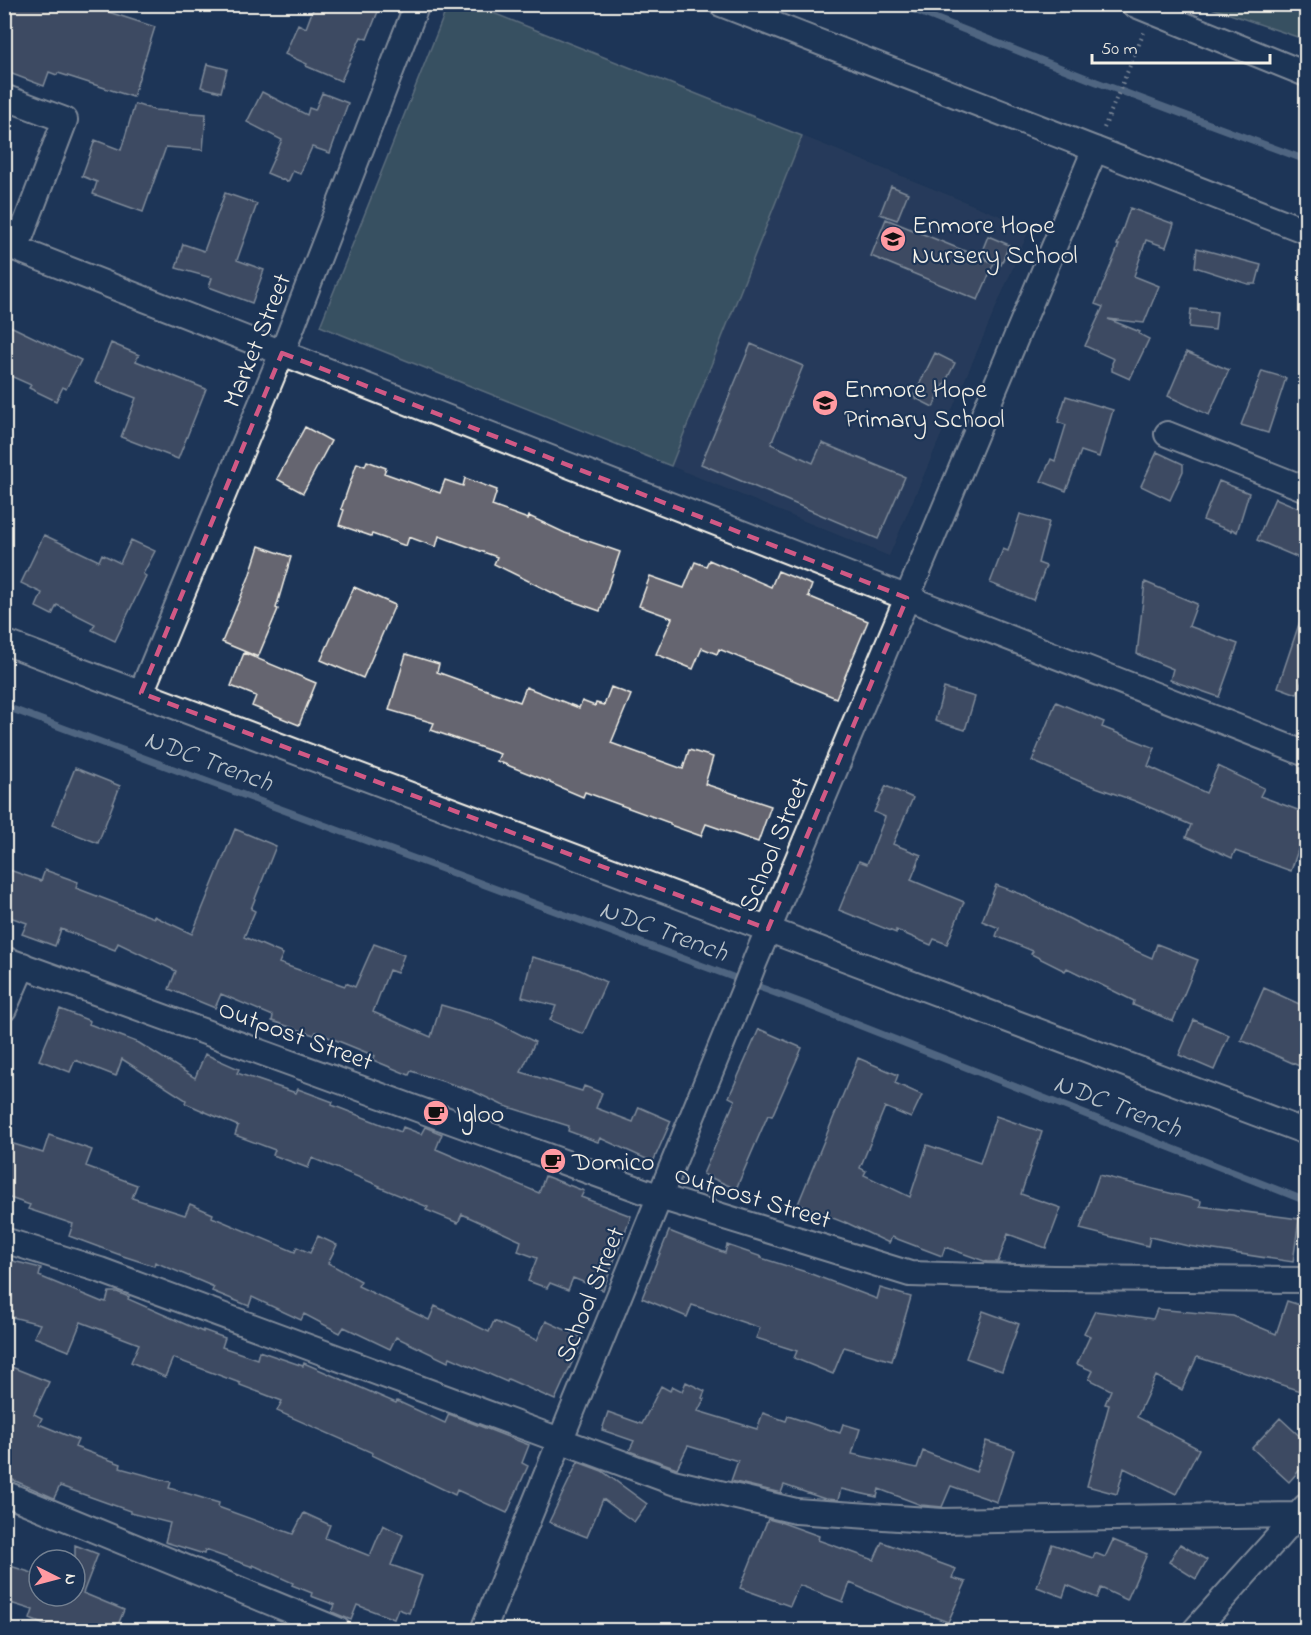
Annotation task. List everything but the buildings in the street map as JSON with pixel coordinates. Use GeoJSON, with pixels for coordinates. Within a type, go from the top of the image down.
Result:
{"type":"FeatureCollection","features":[{"type":"Feature","properties":{"kind":"street","name":"Market Street"},"geometry":{"type":"LineString","coordinates":[[141,693],[282,353],[417,4]]}},
{"type":"Feature","properties":{"kind":"street"},"geometry":{"type":"LineString","coordinates":[[722,4],[1306,231]]}},
{"type":"Feature","properties":{"kind":"street"},"geometry":{"type":"LineString","coordinates":[[1133,4],[1306,74]]}},
{"type":"Feature","properties":{"kind":"street"},"geometry":{"type":"LineString","coordinates":[[4,97],[65,120],[10,247],[1306,754]]}},
{"type":"Feature","properties":{"kind":"street","name":"School Street"},"geometry":{"type":"LineString","coordinates":[[483,1630],[768,929],[1095,149]]}},
{"type":"Feature","properties":{"kind":"street"},"geometry":{"type":"LineString","coordinates":[[1167,434],[1306,489]]}},
{"type":"Feature","properties":{"kind":"street"},"geometry":{"type":"LineString","coordinates":[[4,642],[1306,1132]]}},
{"type":"Feature","properties":{"kind":"street"},"geometry":{"type":"LineString","coordinates":[[4,1009],[14,962]]}},
{"type":"Feature","properties":{"kind":"street","name":"Outpost Street"},"geometry":{"type":"LineString","coordinates":[[14,962],[660,1197],[910,1274],[1053,1278],[1306,1280]]}},
{"type":"Feature","properties":{"kind":"street"},"geometry":{"type":"LineString","coordinates":[[4,1240],[100,1270],[673,1482],[796,1511],[942,1521],[1302,1510]]}},
{"type":"Feature","properties":{"kind":"street"},"geometry":{"type":"LineString","coordinates":[[4,1494],[338,1630]]}},
{"type":"Feature","properties":{"kind":"street"},"geometry":{"type":"LineString","coordinates":[[1195,1630],[1302,1510]]}},
{"type":"Feature","properties":{"kind":"path"},"geometry":{"type":"LineString","coordinates":[[1107,122],[1135,56]]}},
{"type":"Feature","properties":{"kind":"highlighted area"},"geometry":{"type":"Polygon","coordinates":[[[282,353],[907,598],[768,929],[141,693],[282,353]]]}},
{"type":"Feature","properties":{"kind":"shaded area","name":"Enmore Hope Primary School"},"geometry":{"type":"Polygon","coordinates":[[[802,136],[1030,228],[889,556],[671,466],[802,136]]]}},
{"type":"Feature","properties":{"kind":"green space"},"geometry":{"type":"Polygon","coordinates":[[[448,5],[473,5],[802,136],[671,466],[320,326],[448,5]]]}},
{"type":"Feature","properties":{"kind":"green space"},"geometry":{"type":"Polygon","coordinates":[[[1203,5],[1306,5],[1306,40],[1203,5]]]}},
{"type":"Feature","properties":{"kind":"waterway"},"geometry":{"type":"LineString","coordinates":[[899,4],[1094,81],[1306,160]]}},
{"type":"Feature","properties":{"kind":"waterway","name":"NDC Trench"},"geometry":{"type":"LineString","coordinates":[[4,706],[805,1004],[1306,1201]]}},
{"type":"Feature","properties":{"kind":"place","name":"Enmore Hope Nursery School"},"geometry":{"type":"Point","coordinates":[893,239]}},
{"type":"Feature","properties":{"kind":"place","name":"Enmore Hope Primary School"},"geometry":{"type":"Point","coordinates":[825,403]}},
{"type":"Feature","properties":{"kind":"place","name":"Igloo"},"geometry":{"type":"Point","coordinates":[436,1113]}},
{"type":"Feature","properties":{"kind":"place","name":"Domico"},"geometry":{"type":"Point","coordinates":[553,1161]}}]}
